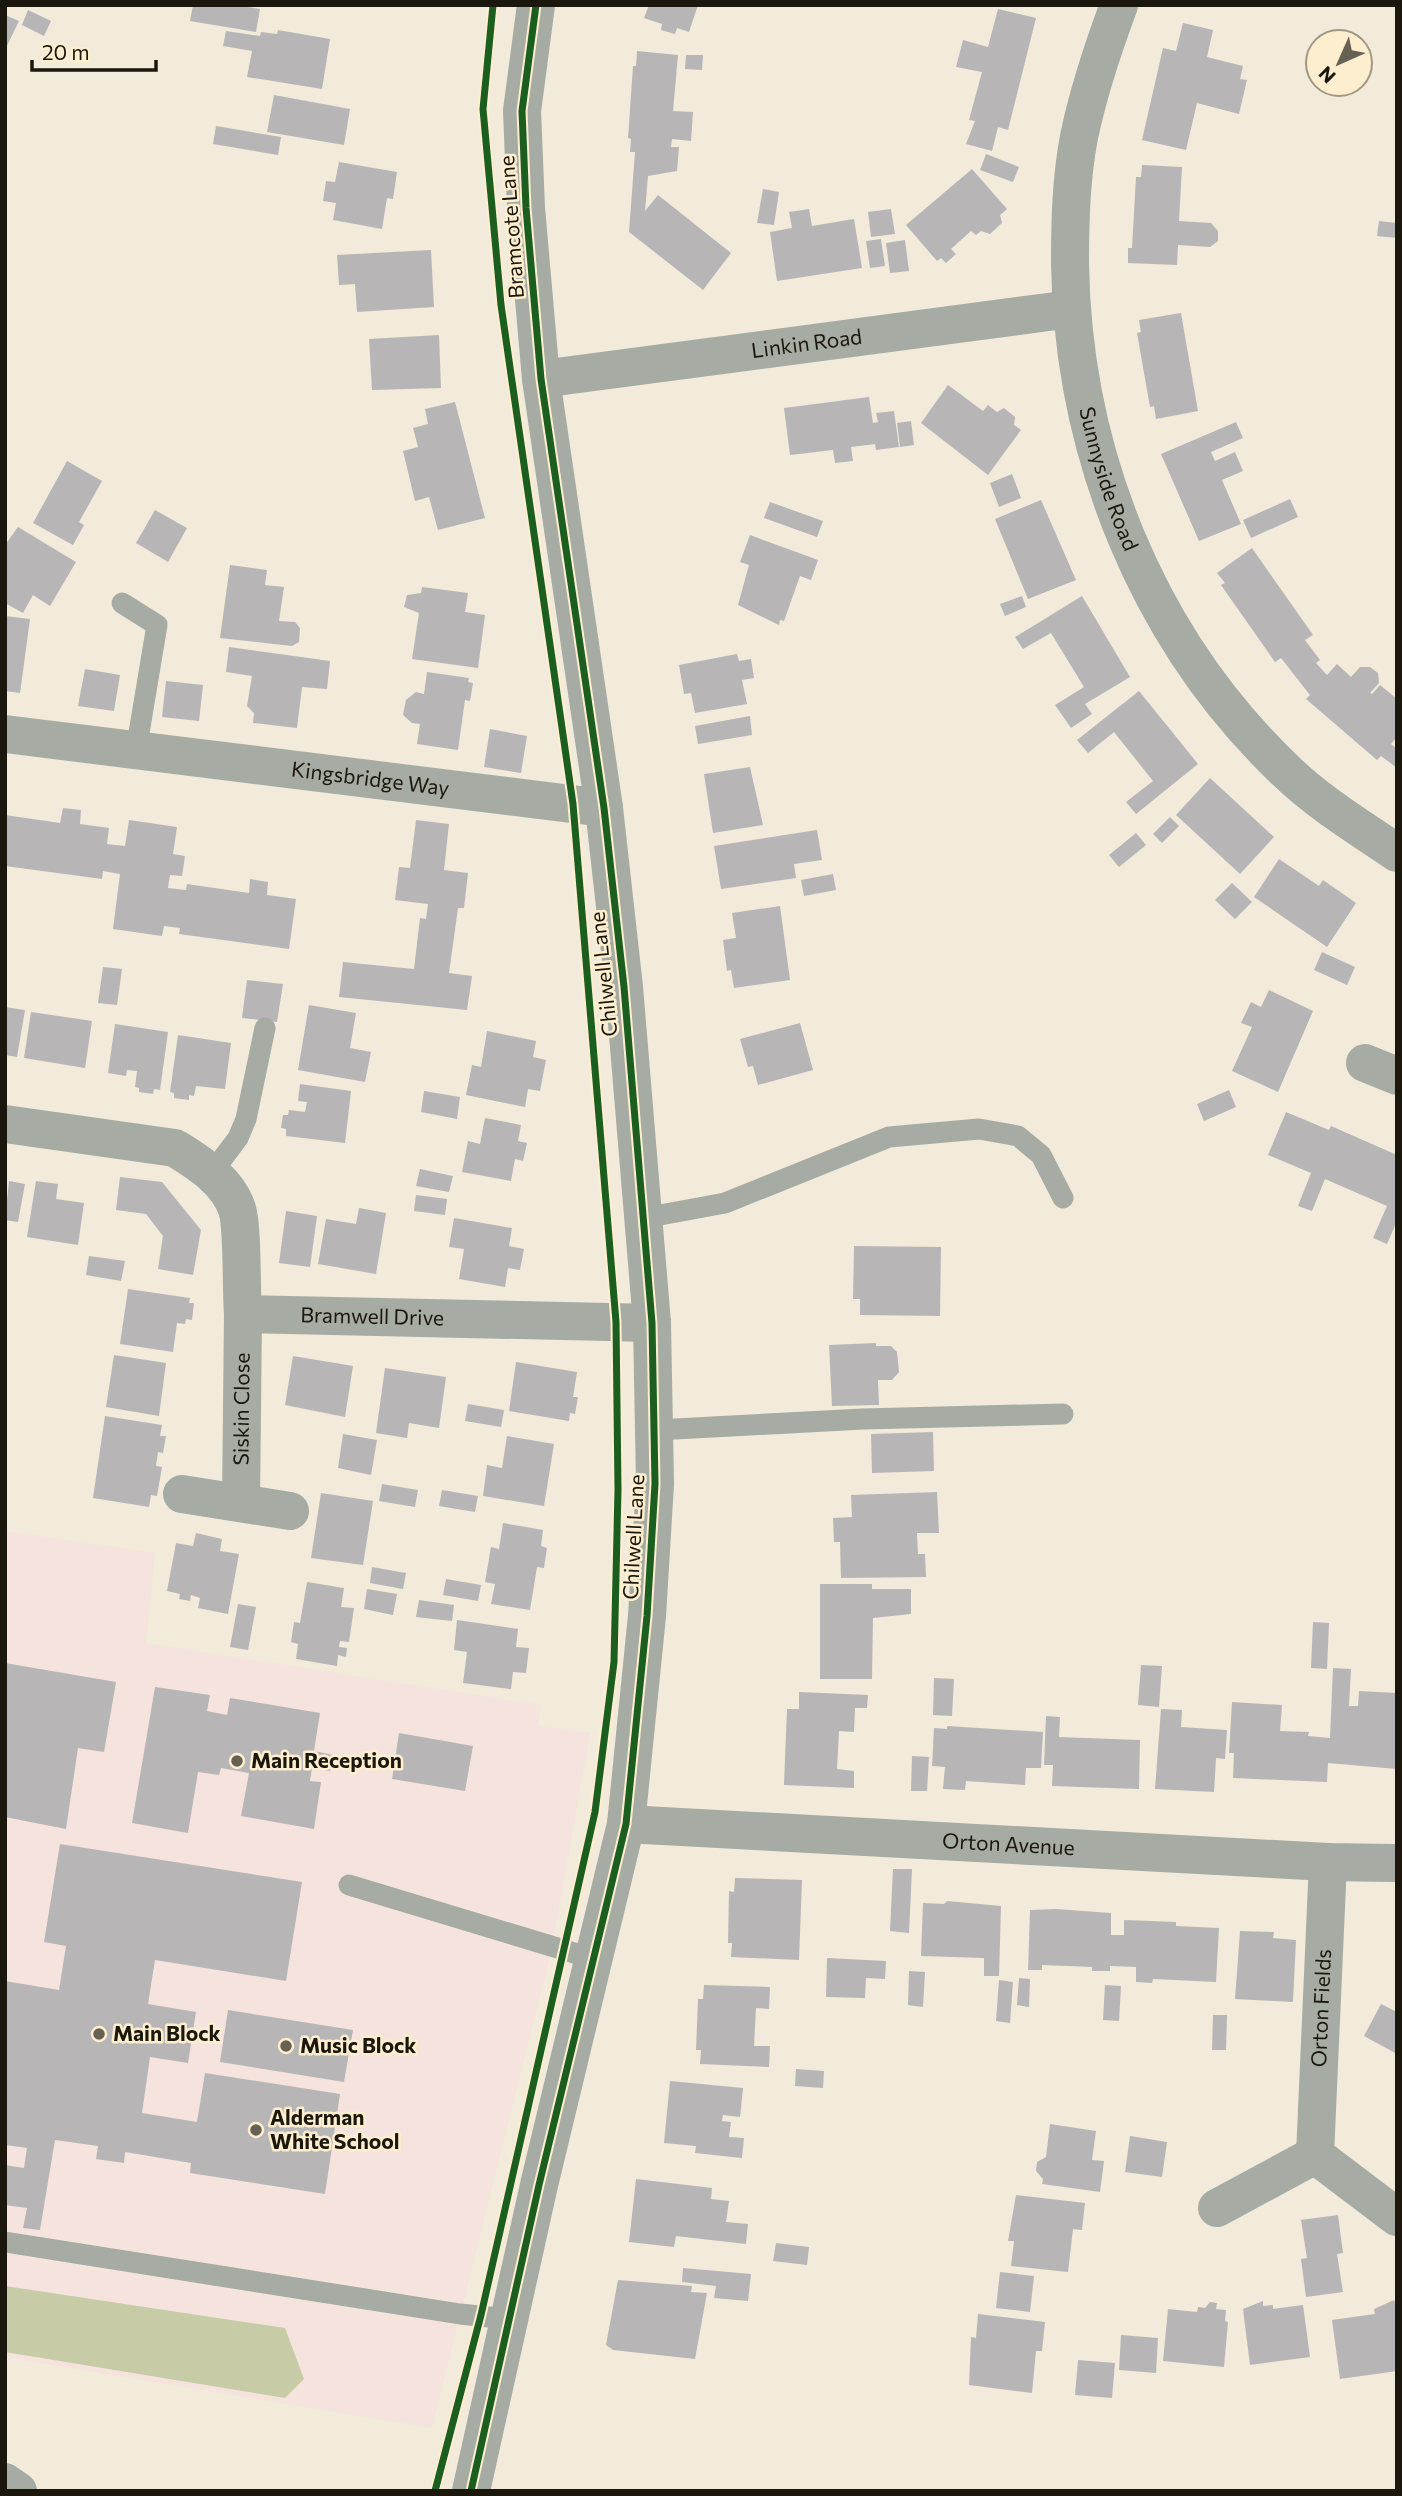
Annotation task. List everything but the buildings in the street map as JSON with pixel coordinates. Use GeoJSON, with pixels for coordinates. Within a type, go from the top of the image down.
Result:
{"type":"FeatureCollection","features":[{"type":"Feature","properties":{"kind":"street","name":"Bramcote Lane"},"geometry":{"type":"LineString","coordinates":[[536,5],[522,111],[526,208],[541,379],[571,570]]}},
{"type":"Feature","properties":{"kind":"street","name":"Sunnyside Road"},"geometry":{"type":"LineString","coordinates":[[1119,5],[1079,137],[1070,214],[1071,309],[1082,392],[1100,469],[1121,527],[1167,622],[1233,713],[1286,772],[1397,853]]}},
{"type":"Feature","properties":{"kind":"street","name":"Linkin Road"},"geometry":{"type":"LineString","coordinates":[[541,379],[1071,309]]}},
{"type":"Feature","properties":{"kind":"street","name":"Chilwell Lane"},"geometry":{"type":"LineString","coordinates":[[471,2491],[508,2319],[626,1824],[648,1616],[656,1430],[652,1323],[604,808],[571,570]]}},
{"type":"Feature","properties":{"kind":"street","name":"Kingsbridge Way"},"geometry":{"type":"LineString","coordinates":[[5,734],[604,808]]}},
{"type":"Feature","properties":{"kind":"street"},"geometry":{"type":"LineString","coordinates":[[5,1124],[175,1148],[222,1182],[237,1210],[243,1314]]}},
{"type":"Feature","properties":{"kind":"street","name":"Bramwell Drive"},"geometry":{"type":"LineString","coordinates":[[243,1314],[652,1323]]}},
{"type":"Feature","properties":{"kind":"street","name":"Siskin Close"},"geometry":{"type":"LineString","coordinates":[[241,1503],[243,1314]]}},
{"type":"Feature","properties":{"kind":"street"},"geometry":{"type":"LineString","coordinates":[[182,1494],[289,1511]]}},
{"type":"Feature","properties":{"kind":"street","name":"Orton Avenue"},"geometry":{"type":"LineString","coordinates":[[626,1824],[1328,1862],[1393,1863]]}},
{"type":"Feature","properties":{"kind":"street","name":"Orton Fields"},"geometry":{"type":"LineString","coordinates":[[1314,2155],[1328,1862]]}},
{"type":"Feature","properties":{"kind":"street"},"geometry":{"type":"LineString","coordinates":[[1217,2208],[1314,2155],[1397,2217]]}},
{"type":"Feature","properties":{"kind":"street"},"geometry":{"type":"LineString","coordinates":[[5,2482],[18,2491]]}},
{"type":"Feature","properties":{"kind":"lane"},"geometry":{"type":"LineString","coordinates":[[122,603],[157,625],[136,751]]}},
{"type":"Feature","properties":{"kind":"lane"},"geometry":{"type":"LineString","coordinates":[[211,1174],[238,1138],[246,1119],[265,1028]]}},
{"type":"Feature","properties":{"kind":"lane"},"geometry":{"type":"LineString","coordinates":[[644,1218],[725,1203],[889,1138],[979,1129],[1018,1136],[1041,1156],[1063,1198]]}},
{"type":"Feature","properties":{"kind":"lane"},"geometry":{"type":"LineString","coordinates":[[656,1430],[863,1419],[1063,1414]]}},
{"type":"Feature","properties":{"kind":"lane"},"geometry":{"type":"LineString","coordinates":[[349,1885],[593,1959]]}},
{"type":"Feature","properties":{"kind":"lane"},"geometry":{"type":"LineString","coordinates":[[5,2242],[460,2314],[508,2319]]}},
{"type":"Feature","properties":{"kind":"shaded area","name":"Alderman White School"},"geometry":{"type":"Polygon","coordinates":[[[5,1531],[155,1553],[146,1643],[541,1705],[538,1725],[590,1733],[552,1947],[432,2428],[5,2357],[5,1531]]]}},
{"type":"Feature","properties":{"kind":"green space"},"geometry":{"type":"Polygon","coordinates":[[[5,2286],[285,2328],[304,2379],[285,2398],[5,2352],[5,2286]]]}},
{"type":"Feature","properties":{"kind":"cycle path"},"geometry":{"type":"LineString","coordinates":[[435,2491],[481,2315],[595,1812],[614,1662],[618,1490],[616,1322],[573,804],[501,305],[483,109],[493,5]]}},
{"type":"Feature","properties":{"kind":"cycle path"},"geometry":{"type":"LineString","coordinates":[[471,2491],[539,2185],[626,1824],[647,1616],[655,1484],[652,1323],[624,987],[604,808],[541,379],[526,208],[522,111],[536,5]]}},
{"type":"Feature","properties":{"kind":"place","name":"Main Reception"},"geometry":{"type":"Point","coordinates":[237,1761]}},
{"type":"Feature","properties":{"kind":"place","name":"Main Block"},"geometry":{"type":"Point","coordinates":[99,2034]}},
{"type":"Feature","properties":{"kind":"place","name":"Music Block"},"geometry":{"type":"Point","coordinates":[286,2046]}},
{"type":"Feature","properties":{"kind":"place","name":"Alderman White School"},"geometry":{"type":"Point","coordinates":[256,2130]}}]}
